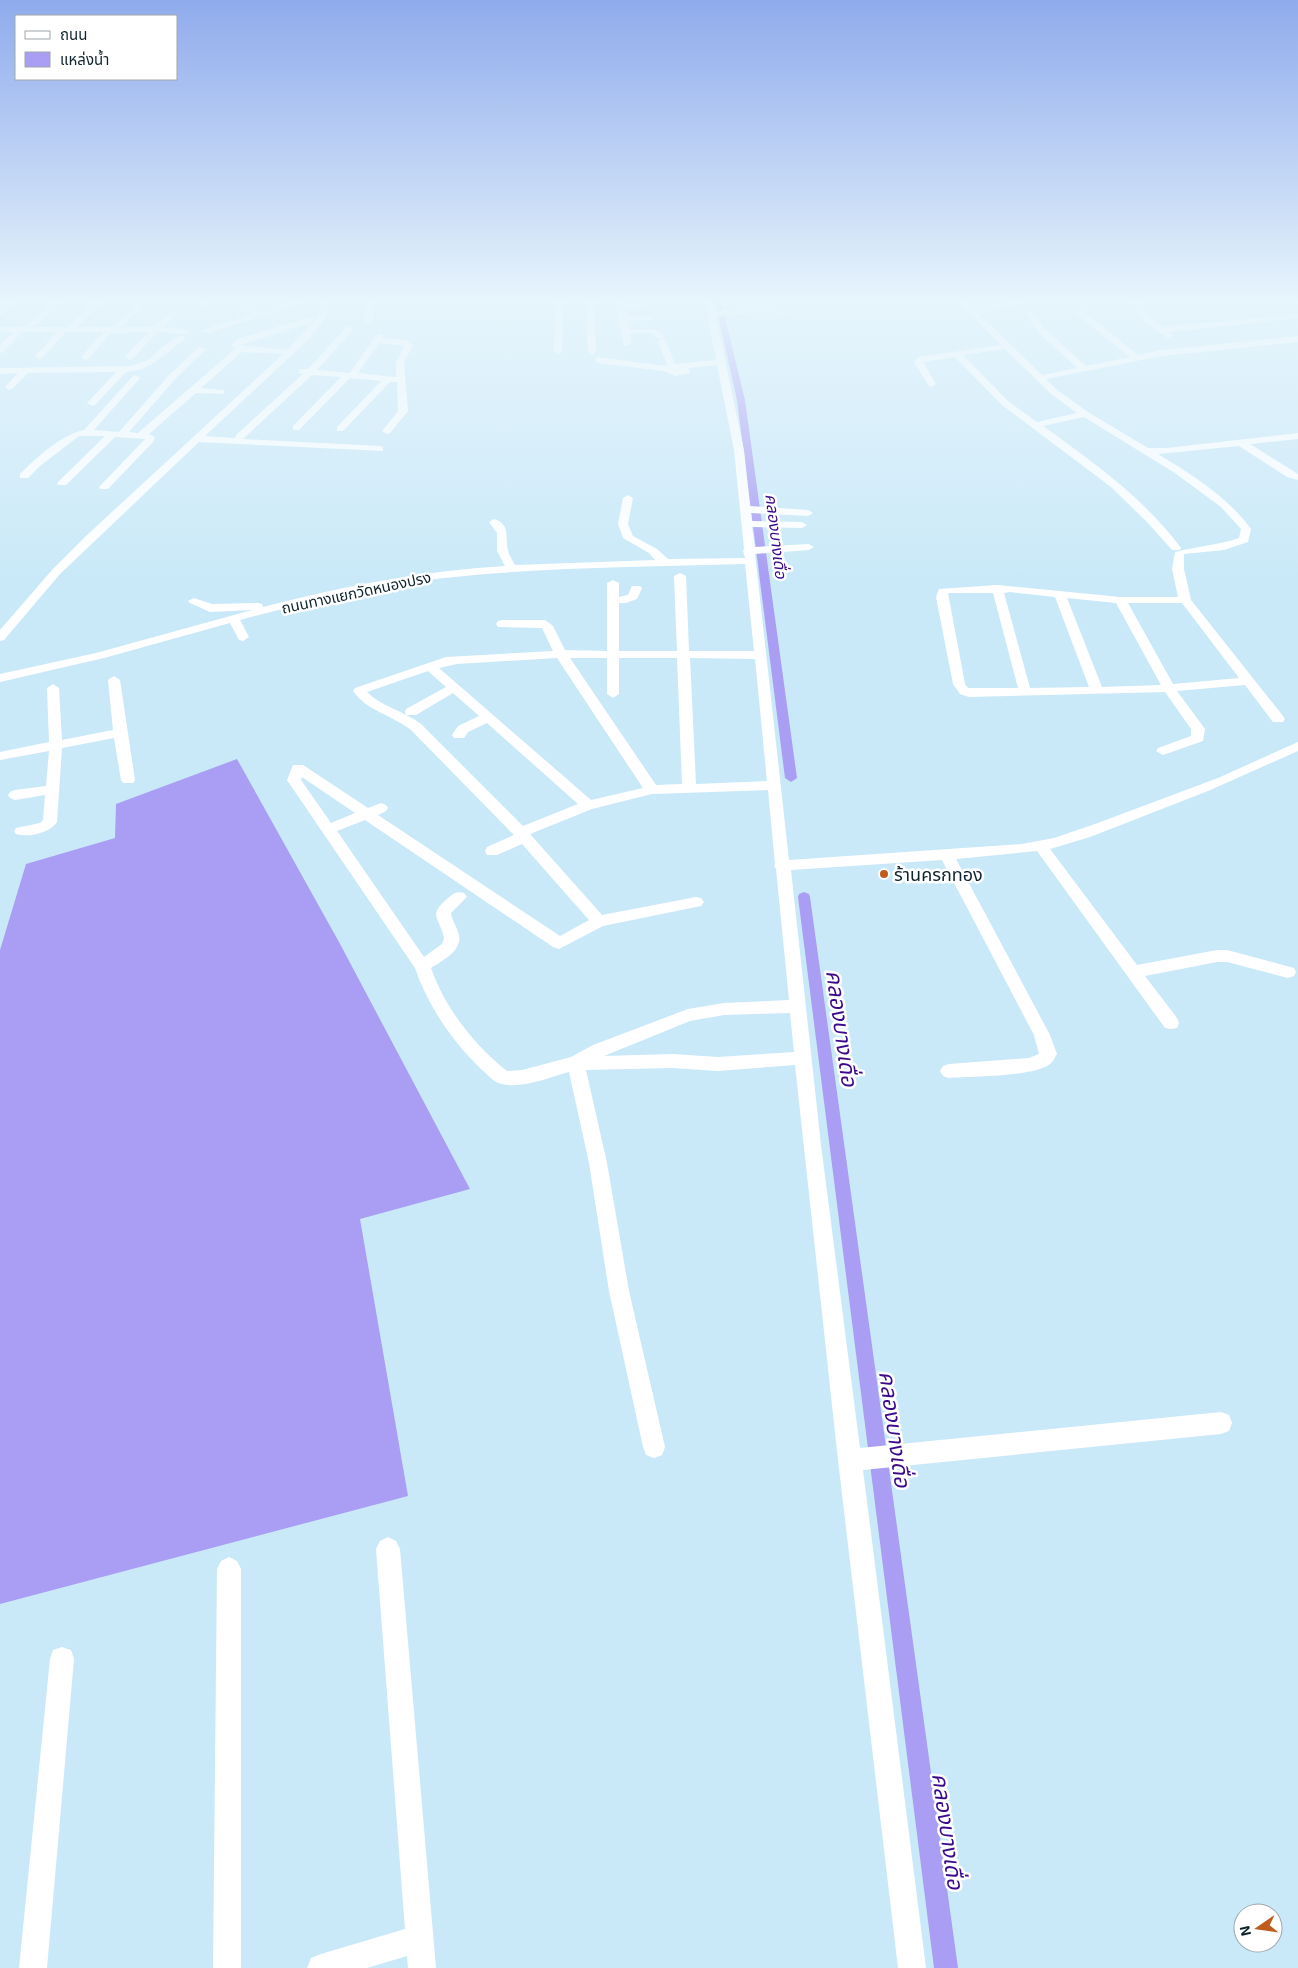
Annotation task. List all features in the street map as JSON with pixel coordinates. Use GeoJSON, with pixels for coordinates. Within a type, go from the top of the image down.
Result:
{"type":"FeatureCollection","features":[{"type":"Feature","properties":{"kind":"street"},"geometry":{"type":"LineString","coordinates":[[92,403],[102,393]]}},
{"type":"Feature","properties":{"kind":"street"},"geometry":{"type":"LineString","coordinates":[[87,432],[123,393]]}},
{"type":"Feature","properties":{"kind":"street"},"geometry":{"type":"LineString","coordinates":[[62,483],[117,434],[157,393]]}},
{"type":"Feature","properties":{"kind":"street"},"geometry":{"type":"LineString","coordinates":[[141,436],[192,393]]}},
{"type":"Feature","properties":{"kind":"street"},"geometry":{"type":"LineString","coordinates":[[0,637],[56,572],[200,437],[233,393]]}},
{"type":"Feature","properties":{"kind":"street"},"geometry":{"type":"LineString","coordinates":[[239,437],[273,393]]}},
{"type":"Feature","properties":{"kind":"street"},"geometry":{"type":"LineString","coordinates":[[296,428],[333,393]]}},
{"type":"Feature","properties":{"kind":"street"},"geometry":{"type":"LineString","coordinates":[[340,429],[375,393]]}},
{"type":"Feature","properties":{"kind":"street"},"geometry":{"type":"LineString","coordinates":[[388,431],[403,411],[401,393]]}},
{"type":"Feature","properties":{"kind":"street"},"geometry":{"type":"LineString","coordinates":[[727,393],[753,524],[761,655],[775,785],[781,866],[803,1058],[859,1459],[912,1968]]}},
{"type":"Feature","properties":{"kind":"street"},"geometry":{"type":"LineString","coordinates":[[995,393],[1115,485],[1181,551]]}},
{"type":"Feature","properties":{"kind":"street"},"geometry":{"type":"LineString","coordinates":[[1055,393],[1213,496],[1242,522],[1246,529],[1244,540],[1236,544],[1181,551]]}},
{"type":"Feature","properties":{"kind":"street"},"geometry":{"type":"LineString","coordinates":[[1035,425],[1085,414]]}},
{"type":"Feature","properties":{"kind":"street"},"geometry":{"type":"LineString","coordinates":[[24,476],[72,435],[87,432],[148,436],[151,439],[104,486]]}},
{"type":"Feature","properties":{"kind":"street"},"geometry":{"type":"LineString","coordinates":[[1145,451],[1167,451],[1298,436]]}},
{"type":"Feature","properties":{"kind":"street"},"geometry":{"type":"LineString","coordinates":[[200,437],[380,449]]}},
{"type":"Feature","properties":{"kind":"street"},"geometry":{"type":"LineString","coordinates":[[1241,443],[1291,475],[1298,477]]}},
{"type":"Feature","properties":{"kind":"street"},"geometry":{"type":"LineString","coordinates":[[1162,461],[1167,451]]}},
{"type":"Feature","properties":{"kind":"street"},"geometry":{"type":"LineString","coordinates":[[628,498],[623,524],[624,531],[628,538],[646,549],[646,553],[660,563]]}},
{"type":"Feature","properties":{"kind":"street"},"geometry":{"type":"LineString","coordinates":[[751,510],[808,512]]}},
{"type":"Feature","properties":{"kind":"street"},"geometry":{"type":"LineString","coordinates":[[494,522],[504,536],[502,549],[511,567]]}},
{"type":"Feature","properties":{"kind":"street"},"geometry":{"type":"LineString","coordinates":[[753,524],[802,526]]}},
{"type":"Feature","properties":{"kind":"street"},"geometry":{"type":"LineString","coordinates":[[754,548],[788,540]]}},
{"type":"Feature","properties":{"kind":"street"},"geometry":{"type":"LineString","coordinates":[[754,548],[809,547]]}},
{"type":"Feature","properties":{"kind":"street","name":"ถนนทางแยกวัดหนองปรง"},"geometry":{"type":"LineString","coordinates":[[0,678],[238,627],[288,605],[397,581],[511,567],[660,563],[754,548]]}},
{"type":"Feature","properties":{"kind":"street"},"geometry":{"type":"LineString","coordinates":[[1181,551],[1178,569],[1185,600],[1278,719]]}},
{"type":"Feature","properties":{"kind":"street"},"geometry":{"type":"LineString","coordinates":[[680,576],[689,789]]}},
{"type":"Feature","properties":{"kind":"street"},"geometry":{"type":"LineString","coordinates":[[612,694],[613,583]]}},
{"type":"Feature","properties":{"kind":"street"},"geometry":{"type":"LineString","coordinates":[[613,600],[633,598],[636,588]]}},
{"type":"Feature","properties":{"kind":"street"},"geometry":{"type":"LineString","coordinates":[[1185,600],[1120,600],[997,588],[948,590],[942,593],[959,684],[964,691],[969,693],[1169,688],[1247,681]]}},
{"type":"Feature","properties":{"kind":"street"},"geometry":{"type":"LineString","coordinates":[[997,588],[1025,692]]}},
{"type":"Feature","properties":{"kind":"street"},"geometry":{"type":"LineString","coordinates":[[1059,593],[1097,691]]}},
{"type":"Feature","properties":{"kind":"street"},"geometry":{"type":"LineString","coordinates":[[1120,600],[1169,688],[1199,733],[1198,738],[1163,751]]}},
{"type":"Feature","properties":{"kind":"street"},"geometry":{"type":"LineString","coordinates":[[194,601],[210,608],[288,605]]}},
{"type":"Feature","properties":{"kind":"street"},"geometry":{"type":"LineString","coordinates":[[502,624],[541,623],[547,626],[561,654],[652,790]]}},
{"type":"Feature","properties":{"kind":"street"},"geometry":{"type":"LineString","coordinates":[[600,920],[522,835],[414,725],[375,704],[359,691],[432,666],[457,660],[561,654],[761,655]]}},
{"type":"Feature","properties":{"kind":"street"},"geometry":{"type":"LineString","coordinates":[[432,666],[588,805]]}},
{"type":"Feature","properties":{"kind":"street"},"geometry":{"type":"LineString","coordinates":[[114,680],[128,780]]}},
{"type":"Feature","properties":{"kind":"street"},"geometry":{"type":"LineString","coordinates":[[21,831],[48,825],[56,745],[53,688]]}},
{"type":"Feature","properties":{"kind":"street"},"geometry":{"type":"LineString","coordinates":[[411,712],[427,704],[442,693],[456,688]]}},
{"type":"Feature","properties":{"kind":"street"},"geometry":{"type":"LineString","coordinates":[[459,735],[463,729],[488,717]]}},
{"type":"Feature","properties":{"kind":"street"},"geometry":{"type":"LineString","coordinates":[[0,756],[120,733]]}},
{"type":"Feature","properties":{"kind":"street"},"geometry":{"type":"LineString","coordinates":[[781,866],[1041,847],[1072,838],[1196,791],[1296,750]]}},
{"type":"Feature","properties":{"kind":"street"},"geometry":{"type":"LineString","coordinates":[[696,902],[600,920],[559,943],[373,811],[298,768],[294,780],[422,966],[426,980],[452,1024],[491,1068],[504,1078],[522,1077],[576,1063],[672,1061],[718,1064],[803,1058]]}},
{"type":"Feature","properties":{"kind":"street"},"geometry":{"type":"LineString","coordinates":[[492,851],[588,805],[652,790],[775,785]]}},
{"type":"Feature","properties":{"kind":"street"},"geometry":{"type":"LineString","coordinates":[[15,795],[52,789]]}},
{"type":"Feature","properties":{"kind":"street"},"geometry":{"type":"LineString","coordinates":[[328,829],[373,811]]}},
{"type":"Feature","properties":{"kind":"street"},"geometry":{"type":"LineString","coordinates":[[1041,847],[1171,1023]]}},
{"type":"Feature","properties":{"kind":"street"},"geometry":{"type":"LineString","coordinates":[[946,854],[1042,1036],[1048,1054],[1045,1059],[1031,1065],[949,1071]]}},
{"type":"Feature","properties":{"kind":"street"},"geometry":{"type":"LineString","coordinates":[[422,966],[452,942],[453,936],[443,918],[443,911],[459,897]]}},
{"type":"Feature","properties":{"kind":"street"},"geometry":{"type":"LineString","coordinates":[[1134,972],[1217,956],[1226,956],[1288,972]]}},
{"type":"Feature","properties":{"kind":"street"},"geometry":{"type":"LineString","coordinates":[[576,1063],[599,1050],[688,1015],[724,1009],[798,1006]]}},
{"type":"Feature","properties":{"kind":"street"},"geometry":{"type":"LineString","coordinates":[[576,1063],[598,1163],[619,1291],[654,1448]]}},
{"type":"Feature","properties":{"kind":"street"},"geometry":{"type":"LineString","coordinates":[[859,1459],[1222,1423]]}},
{"type":"Feature","properties":{"kind":"street"},"geometry":{"type":"LineString","coordinates":[[388,1550],[422,1968]]}},
{"type":"Feature","properties":{"kind":"street"},"geometry":{"type":"LineString","coordinates":[[227,1968],[229,1569]]}},
{"type":"Feature","properties":{"kind":"street"},"geometry":{"type":"LineString","coordinates":[[33,1968],[62,1659]]}},
{"type":"Feature","properties":{"kind":"street"},"geometry":{"type":"LineString","coordinates":[[321,1968],[420,1938]]}},
{"type":"Feature","properties":{"kind":"water"},"geometry":{"type":"Polygon","coordinates":[[[237,759],[339,942],[470,1189],[360,1219],[408,1496],[0,1604],[0,950],[26,864],[115,838],[116,804],[237,759]]]}},
{"type":"Feature","properties":{"kind":"waterway","name":"คลองบางเดื่อ"},"geometry":{"type":"LineString","coordinates":[[739,393],[791,778]]}},
{"type":"Feature","properties":{"kind":"waterway","name":"คลองบางเดื่อ"},"geometry":{"type":"LineString","coordinates":[[804,897],[946,1968]]}},
{"type":"Feature","properties":{"kind":"place","name":"ร้านครกทอง"},"geometry":{"type":"Point","coordinates":[884,874]}}]}
